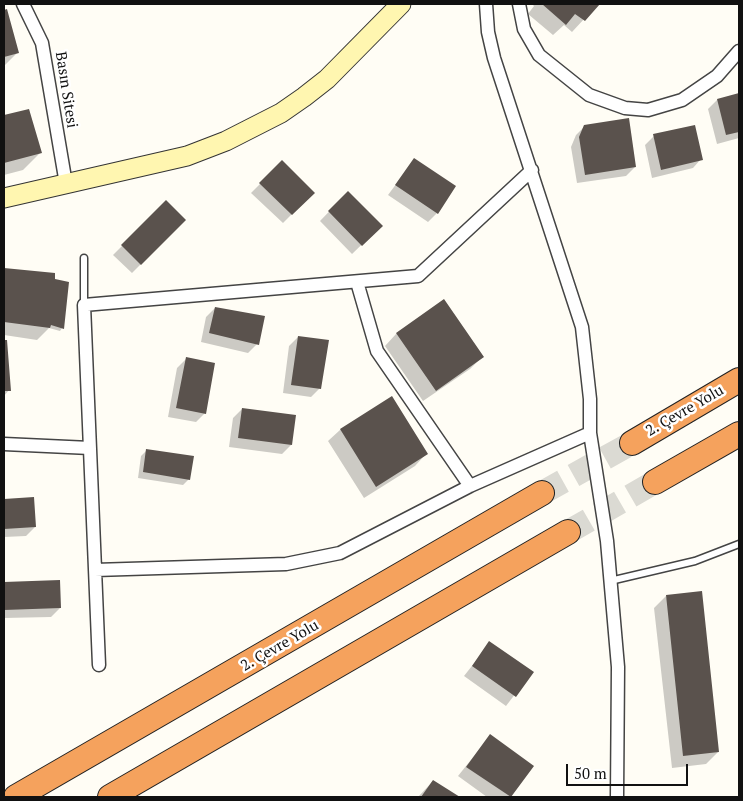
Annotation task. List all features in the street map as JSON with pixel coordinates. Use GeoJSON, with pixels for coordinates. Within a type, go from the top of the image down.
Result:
{"type":"FeatureCollection","features":[{"type":"Feature","properties":{"kind":"highway","name":"2. Çevre Yolu"},"geometry":{"type":"LineString","coordinates":[[632,442],[739,380]]}},
{"type":"Feature","properties":{"kind":"highway"},"geometry":{"type":"LineString","coordinates":[[655,482],[739,434]]}},
{"type":"Feature","properties":{"kind":"highway","name":"2. Çevre Yolu"},"geometry":{"type":"LineString","coordinates":[[16,797],[542,493]]}},
{"type":"Feature","properties":{"kind":"highway"},"geometry":{"type":"LineString","coordinates":[[110,797],[568,532]]}},
{"type":"Feature","properties":{"kind":"main road"},"geometry":{"type":"LineString","coordinates":[[4,198],[187,156],[226,141],[281,113],[327,79],[401,4]]}},
{"type":"Feature","properties":{"kind":"street","name":"Basın Sitesi"},"geometry":{"type":"LineString","coordinates":[[24,4],[42,43],[66,184]]}},
{"type":"Feature","properties":{"kind":"street"},"geometry":{"type":"LineString","coordinates":[[486,4],[488,32],[494,58],[582,327],[590,399],[590,434],[607,540],[618,667],[617,797]]}},
{"type":"Feature","properties":{"kind":"street"},"geometry":{"type":"LineString","coordinates":[[519,4],[524,29],[538,56],[589,95],[625,108],[648,110],[682,100],[717,76],[739,51]]}},
{"type":"Feature","properties":{"kind":"street"},"geometry":{"type":"LineString","coordinates":[[99,665],[84,305],[418,276],[532,170]]}},
{"type":"Feature","properties":{"kind":"street"},"geometry":{"type":"LineString","coordinates":[[357,282],[377,351],[470,486]]}},
{"type":"Feature","properties":{"kind":"street"},"geometry":{"type":"LineString","coordinates":[[95,570],[286,564],[340,553],[470,486],[590,434]]}},
{"type":"Feature","properties":{"kind":"street"},"geometry":{"type":"LineString","coordinates":[[4,444],[90,448]]}},
{"type":"Feature","properties":{"kind":"lane"},"geometry":{"type":"LineString","coordinates":[[84,258],[84,305]]}},
{"type":"Feature","properties":{"kind":"lane"},"geometry":{"type":"LineString","coordinates":[[610,581],[695,561],[739,544]]}},
{"type":"Feature","properties":{"kind":"building"},"geometry":{"type":"Polygon","coordinates":[[[542,4],[600,4],[585,21],[575,14],[566,25],[542,4]]]}},
{"type":"Feature","properties":{"kind":"building"},"geometry":{"type":"Polygon","coordinates":[[[7,9],[19,53],[4,57],[4,10],[7,9]]]}},
{"type":"Feature","properties":{"kind":"building"},"geometry":{"type":"Polygon","coordinates":[[[739,93],[739,132],[726,135],[717,99],[739,93]]]}},
{"type":"Feature","properties":{"kind":"building"},"geometry":{"type":"Polygon","coordinates":[[[29,109],[42,153],[4,163],[4,115],[29,109]]]}},
{"type":"Feature","properties":{"kind":"building"},"geometry":{"type":"Polygon","coordinates":[[[629,118],[636,167],[585,175],[579,137],[584,125],[629,118]]]}},
{"type":"Feature","properties":{"kind":"building"},"geometry":{"type":"Polygon","coordinates":[[[695,125],[703,160],[661,170],[653,134],[695,125]]]}},
{"type":"Feature","properties":{"kind":"building"},"geometry":{"type":"Polygon","coordinates":[[[414,158],[456,186],[438,214],[395,185],[414,158]]]}},
{"type":"Feature","properties":{"kind":"building"},"geometry":{"type":"Polygon","coordinates":[[[282,160],[315,193],[292,215],[259,183],[282,160]]]}},
{"type":"Feature","properties":{"kind":"building"},"geometry":{"type":"Polygon","coordinates":[[[348,191],[383,226],[362,246],[328,211],[348,191]]]}},
{"type":"Feature","properties":{"kind":"building"},"geometry":{"type":"Polygon","coordinates":[[[166,200],[186,220],[141,265],[121,245],[166,200]]]}},
{"type":"Feature","properties":{"kind":"building"},"geometry":{"type":"Polygon","coordinates":[[[4,268],[55,273],[55,279],[69,282],[64,329],[51,325],[50,328],[4,322],[4,268]]]}},
{"type":"Feature","properties":{"kind":"building"},"geometry":{"type":"Polygon","coordinates":[[[444,299],[484,357],[436,391],[396,333],[444,299]]]}},
{"type":"Feature","properties":{"kind":"building"},"geometry":{"type":"Polygon","coordinates":[[[215,307],[265,316],[259,345],[209,333],[215,307]]]}},
{"type":"Feature","properties":{"kind":"building"},"geometry":{"type":"Polygon","coordinates":[[[298,336],[329,340],[321,389],[291,385],[298,336]]]}},
{"type":"Feature","properties":{"kind":"building"},"geometry":{"type":"Polygon","coordinates":[[[4,340],[7,340],[11,391],[4,391],[4,340]]]}},
{"type":"Feature","properties":{"kind":"building"},"geometry":{"type":"Polygon","coordinates":[[[186,357],[215,363],[206,414],[176,408],[186,357]]]}},
{"type":"Feature","properties":{"kind":"building"},"geometry":{"type":"Polygon","coordinates":[[[392,396],[428,454],[376,487],[340,429],[392,396]]]}},
{"type":"Feature","properties":{"kind":"building"},"geometry":{"type":"Polygon","coordinates":[[[242,408],[296,415],[292,445],[238,438],[242,408]]]}},
{"type":"Feature","properties":{"kind":"building"},"geometry":{"type":"Polygon","coordinates":[[[146,449],[194,456],[190,480],[143,472],[146,449]]]}},
{"type":"Feature","properties":{"kind":"building"},"geometry":{"type":"Polygon","coordinates":[[[34,497],[36,527],[4,529],[4,499],[34,497]]]}},
{"type":"Feature","properties":{"kind":"building"},"geometry":{"type":"Polygon","coordinates":[[[60,580],[61,608],[4,610],[4,582],[60,580]]]}},
{"type":"Feature","properties":{"kind":"building"},"geometry":{"type":"Polygon","coordinates":[[[702,591],[719,752],[683,756],[666,595],[702,591]]]}},
{"type":"Feature","properties":{"kind":"building"},"geometry":{"type":"Polygon","coordinates":[[[489,641],[534,672],[516,697],[472,666],[489,641]]]}},
{"type":"Feature","properties":{"kind":"building"},"geometry":{"type":"Polygon","coordinates":[[[490,734],[534,766],[511,797],[466,767],[490,734]]]}},
{"type":"Feature","properties":{"kind":"building"},"geometry":{"type":"Polygon","coordinates":[[[433,780],[460,797],[421,797],[433,780]]]}},
{"type":"Feature","properties":{"kind":"tunnel"},"geometry":{"type":"LineString","coordinates":[[542,493],[632,443]]}},
{"type":"Feature","properties":{"kind":"tunnel"},"geometry":{"type":"LineString","coordinates":[[568,532],[655,482]]}}]}
